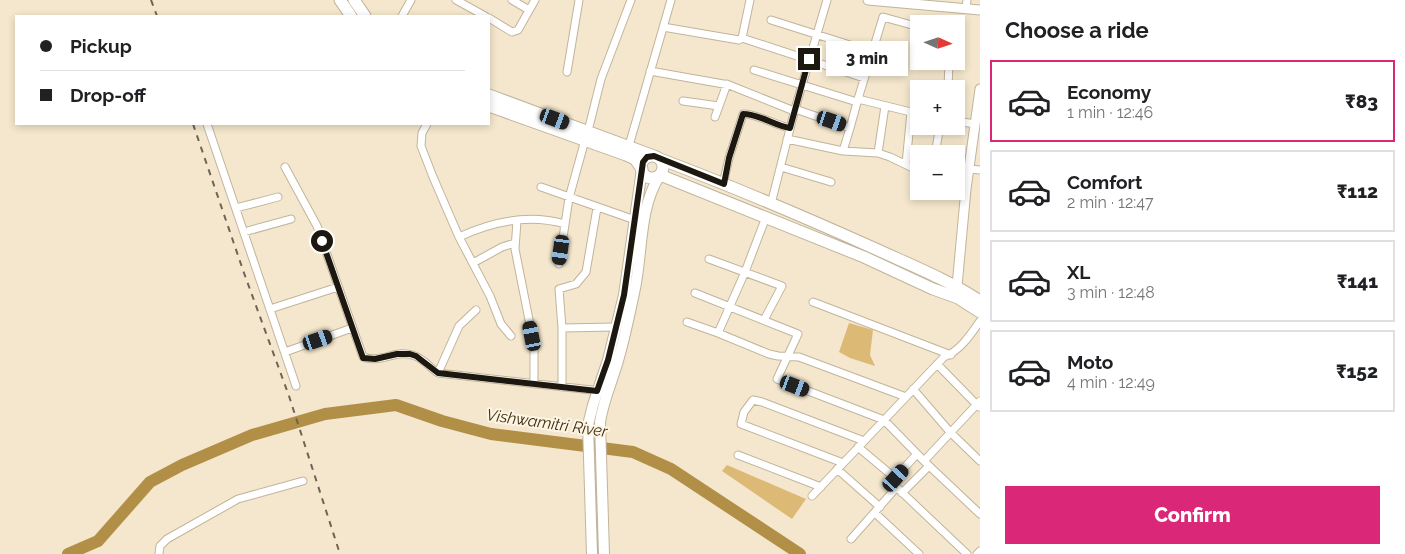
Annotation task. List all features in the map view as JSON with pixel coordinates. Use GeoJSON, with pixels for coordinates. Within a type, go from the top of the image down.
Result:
{"type":"FeatureCollection","features":[{"type":"Feature","properties":{"kind":"main road"},"geometry":{"type":"LineString","coordinates":[[340,0],[350,15]]}},
{"type":"Feature","properties":{"kind":"main road"},"geometry":{"type":"LineString","coordinates":[[354,0],[364,15]]}},
{"type":"Feature","properties":{"kind":"main road"},"geometry":{"type":"LineString","coordinates":[[490,95],[587,135],[627,150],[657,158],[724,184],[849,237],[955,291],[980,312]]}},
{"type":"Feature","properties":{"kind":"main road"},"geometry":{"type":"LineString","coordinates":[[490,106],[587,135]]}},
{"type":"Feature","properties":{"kind":"main road"},"geometry":{"type":"LineString","coordinates":[[627,150],[644,174],[650,178],[660,175],[864,257],[980,301]]}},
{"type":"Feature","properties":{"kind":"main road"},"geometry":{"type":"LineString","coordinates":[[604,554],[600,422],[602,392],[624,295],[642,169],[645,159],[657,158]]}},
{"type":"Feature","properties":{"kind":"main road"},"geometry":{"type":"LineString","coordinates":[[592,554],[588,425],[602,392],[618,363],[635,291],[647,206],[655,183],[664,166],[657,158]]}},
{"type":"Feature","properties":{"kind":"street"},"geometry":{"type":"LineString","coordinates":[[403,15],[411,0]]}},
{"type":"Feature","properties":{"kind":"street"},"geometry":{"type":"LineString","coordinates":[[456,0],[470,3],[484,15]]}},
{"type":"Feature","properties":{"kind":"street"},"geometry":{"type":"LineString","coordinates":[[512,0],[529,10]]}},
{"type":"Feature","properties":{"kind":"street"},"geometry":{"type":"LineString","coordinates":[[490,19],[512,32],[516,32],[535,0]]}},
{"type":"Feature","properties":{"kind":"street"},"geometry":{"type":"LineString","coordinates":[[567,72],[578,0]]}},
{"type":"Feature","properties":{"kind":"street"},"geometry":{"type":"LineString","coordinates":[[560,264],[569,198],[601,79],[631,0]]}},
{"type":"Feature","properties":{"kind":"street"},"geometry":{"type":"LineString","coordinates":[[627,150],[671,0]]}},
{"type":"Feature","properties":{"kind":"street"},"geometry":{"type":"LineString","coordinates":[[742,38],[750,0]]}},
{"type":"Feature","properties":{"kind":"street"},"geometry":{"type":"LineString","coordinates":[[771,204],[794,110],[826,0]]}},
{"type":"Feature","properties":{"kind":"street"},"geometry":{"type":"LineString","coordinates":[[868,0],[967,4],[980,10]]}},
{"type":"Feature","properties":{"kind":"street"},"geometry":{"type":"LineString","coordinates":[[843,151],[883,17],[910,24]]}},
{"type":"Feature","properties":{"kind":"street"},"geometry":{"type":"LineString","coordinates":[[771,20],[872,52]]}},
{"type":"Feature","properties":{"kind":"street"},"geometry":{"type":"LineString","coordinates":[[663,27],[736,40],[742,38],[864,78]]}},
{"type":"Feature","properties":{"kind":"street"},"geometry":{"type":"LineString","coordinates":[[754,70],[857,100],[910,112]]}},
{"type":"Feature","properties":{"kind":"street"},"geometry":{"type":"LineString","coordinates":[[650,71],[727,84],[794,110],[850,128]]}},
{"type":"Feature","properties":{"kind":"street"},"geometry":{"type":"LineString","coordinates":[[715,117],[727,84]]}},
{"type":"Feature","properties":{"kind":"street"},"geometry":{"type":"LineString","coordinates":[[955,291],[966,189],[980,89]]}},
{"type":"Feature","properties":{"kind":"street"},"geometry":{"type":"LineString","coordinates":[[683,101],[719,106]]}},
{"type":"Feature","properties":{"kind":"street"},"geometry":{"type":"LineString","coordinates":[[878,153],[885,106]]}},
{"type":"Feature","properties":{"kind":"street"},"geometry":{"type":"LineString","coordinates":[[724,184],[729,158],[743,114],[752,114],[778,126],[790,128]]}},
{"type":"Feature","properties":{"kind":"street"},"geometry":{"type":"LineString","coordinates":[[906,164],[910,122]]}},
{"type":"Feature","properties":{"kind":"street"},"geometry":{"type":"LineString","coordinates":[[207,125],[296,386]]}},
{"type":"Feature","properties":{"kind":"street"},"geometry":{"type":"LineString","coordinates":[[426,125],[422,133],[421,146],[459,237],[490,296],[502,324],[511,336]]}},
{"type":"Feature","properties":{"kind":"street"},"geometry":{"type":"LineString","coordinates":[[787,139],[843,151],[878,153],[910,166]]}},
{"type":"Feature","properties":{"kind":"street"},"geometry":{"type":"LineString","coordinates":[[285,167],[317,226],[363,358],[375,359],[397,354],[410,354],[416,356],[438,373],[602,392]]}},
{"type":"Feature","properties":{"kind":"street"},"geometry":{"type":"LineString","coordinates":[[781,167],[831,182]]}},
{"type":"Feature","properties":{"kind":"street"},"geometry":{"type":"LineString","coordinates":[[969,169],[980,170]]}},
{"type":"Feature","properties":{"kind":"street"},"geometry":{"type":"LineString","coordinates":[[540,187],[635,220]]}},
{"type":"Feature","properties":{"kind":"street"},"geometry":{"type":"LineString","coordinates":[[236,208],[278,197]]}},
{"type":"Feature","properties":{"kind":"street"},"geometry":{"type":"LineString","coordinates":[[562,387],[562,328],[559,289],[576,284],[586,272],[597,208]]}},
{"type":"Feature","properties":{"kind":"street"},"geometry":{"type":"LineString","coordinates":[[718,333],[746,272],[766,217]]}},
{"type":"Feature","properties":{"kind":"street"},"geometry":{"type":"LineString","coordinates":[[244,232],[291,219]]}},
{"type":"Feature","properties":{"kind":"street"},"geometry":{"type":"LineString","coordinates":[[459,237],[486,225],[517,220],[546,219],[565,224]]}},
{"type":"Feature","properties":{"kind":"street"},"geometry":{"type":"LineString","coordinates":[[517,220],[515,244],[534,345],[534,384]]}},
{"type":"Feature","properties":{"kind":"street"},"geometry":{"type":"LineString","coordinates":[[473,263],[507,245],[515,244]]}},
{"type":"Feature","properties":{"kind":"street"},"geometry":{"type":"LineString","coordinates":[[709,259],[782,286],[764,320]]}},
{"type":"Feature","properties":{"kind":"street"},"geometry":{"type":"LineString","coordinates":[[270,309],[338,287]]}},
{"type":"Feature","properties":{"kind":"street"},"geometry":{"type":"LineString","coordinates":[[695,292],[798,334],[778,379],[884,420],[980,514]]}},
{"type":"Feature","properties":{"kind":"street"},"geometry":{"type":"LineString","coordinates":[[813,302],[951,355]]}},
{"type":"Feature","properties":{"kind":"street"},"geometry":{"type":"LineString","coordinates":[[438,373],[459,326],[476,310]]}},
{"type":"Feature","properties":{"kind":"street"},"geometry":{"type":"LineString","coordinates":[[812,496],[937,364],[944,357],[951,355],[970,337],[980,321]]}},
{"type":"Feature","properties":{"kind":"street"},"geometry":{"type":"LineString","coordinates":[[687,322],[769,354],[800,357],[906,397]]}},
{"type":"Feature","properties":{"kind":"street"},"geometry":{"type":"LineString","coordinates":[[562,328],[616,327]]}},
{"type":"Feature","properties":{"kind":"street"},"geometry":{"type":"LineString","coordinates":[[284,352],[352,328]]}},
{"type":"Feature","properties":{"kind":"street"},"geometry":{"type":"LineString","coordinates":[[902,493],[950,432],[979,404],[937,364]]}},
{"type":"Feature","properties":{"kind":"street"},"geometry":{"type":"LineString","coordinates":[[913,389],[950,432],[980,461]]}},
{"type":"Feature","properties":{"kind":"street"},"geometry":{"type":"LineString","coordinates":[[843,463],[741,424],[744,412],[753,400],[762,402],[861,444],[896,478]]}},
{"type":"Feature","properties":{"kind":"street"},"geometry":{"type":"LineString","coordinates":[[917,454],[891,482],[967,554]]}},
{"type":"Feature","properties":{"kind":"street"},"geometry":{"type":"LineString","coordinates":[[738,455],[821,486]]}},
{"type":"Feature","properties":{"kind":"street"},"geometry":{"type":"LineString","coordinates":[[837,469],[919,554]]}},
{"type":"Feature","properties":{"kind":"street"},"geometry":{"type":"LineString","coordinates":[[158,554],[163,542],[238,498],[303,481]]}},
{"type":"Feature","properties":{"kind":"street"},"geometry":{"type":"LineString","coordinates":[[851,539],[896,488]]}},
{"type":"Feature","properties":{"kind":"street"},"geometry":{"type":"LineString","coordinates":[[977,554],[980,551]]}},
{"type":"Feature","properties":{"kind":"shaded area"},"geometry":{"type":"Polygon","coordinates":[[[849,323],[873,330],[870,355],[875,366],[850,358],[839,352],[849,323]]]}},
{"type":"Feature","properties":{"kind":"shaded area"},"geometry":{"type":"Polygon","coordinates":[[[727,465],[806,499],[792,519],[722,471],[727,465]]]}},
{"type":"Feature","properties":{"kind":"waterway","name":"Vishwamitri River"},"geometry":{"type":"LineString","coordinates":[[68,554],[98,541],[150,482],[182,465],[252,435],[325,414],[396,405],[442,421],[491,434],[633,452],[671,469],[800,554]]}},
{"type":"Feature","properties":{"kind":"railway"},"geometry":{"type":"LineString","coordinates":[[151,0],[157,15]]}},
{"type":"Feature","properties":{"kind":"railway"},"geometry":{"type":"LineString","coordinates":[[193,125],[289,396],[340,554]]}},
{"type":"Feature","properties":{"kind":"route"},"geometry":{"type":"LineString","coordinates":[[322,241],[363,358],[375,359],[397,354],[410,354],[416,356],[438,373],[597,391],[608,360],[624,295],[643,162],[647,157],[658,157],[724,184],[729,158],[743,114],[752,114],[778,126],[790,128],[809,59]]}}]}
